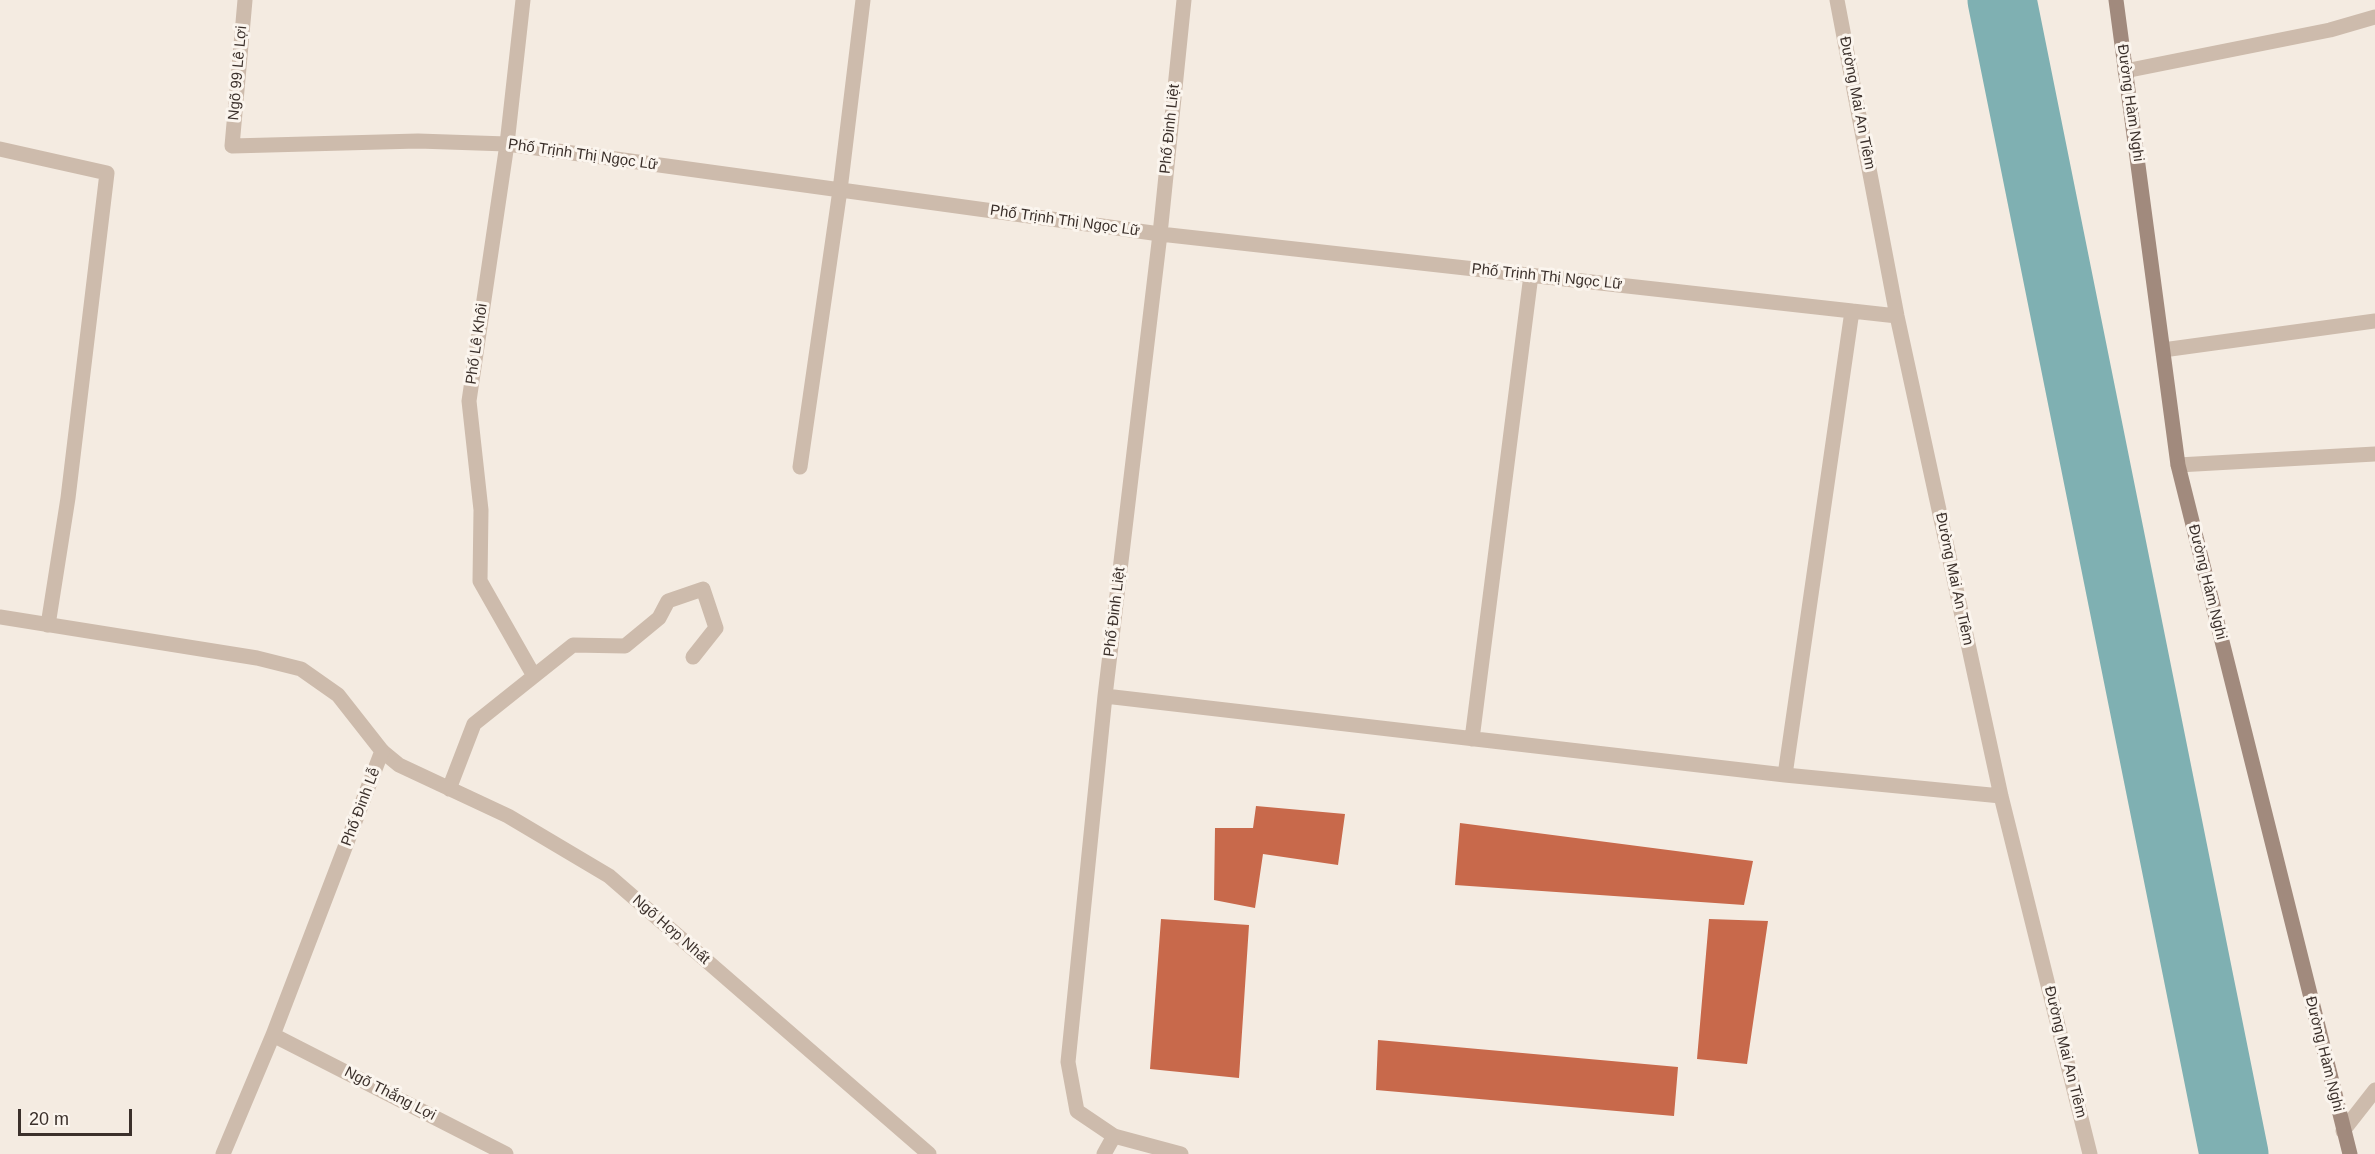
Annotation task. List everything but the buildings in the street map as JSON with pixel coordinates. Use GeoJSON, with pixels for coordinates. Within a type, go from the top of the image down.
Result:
{"type":"FeatureCollection","features":[{"type":"Feature","properties":{"kind":"street","name":"Ngõ 99 Lê Lợi"},"geometry":{"type":"LineString","coordinates":[[232,146],[245,0]]}},
{"type":"Feature","properties":{"kind":"street","name":"Phố Lê Khôi"},"geometry":{"type":"LineString","coordinates":[[523,0],[507,144],[469,401],[481,510],[480,581],[534,676]]}},
{"type":"Feature","properties":{"kind":"street"},"geometry":{"type":"LineString","coordinates":[[800,467],[840,190],[863,0]]}},
{"type":"Feature","properties":{"kind":"street","name":"Phố Đinh Liệt"},"geometry":{"type":"LineString","coordinates":[[1181,1154],[1114,1136],[1077,1111],[1068,1062],[1105,696],[1160,234],[1184,0]]}},
{"type":"Feature","properties":{"kind":"street","name":"Đường Mai An Tiêm"},"geometry":{"type":"LineString","coordinates":[[1837,0],[1897,316],[2001,796],[2090,1154]]}},
{"type":"Feature","properties":{"kind":"street","name":"Đường Hàm Nghi"},"geometry":{"type":"LineString","coordinates":[[2116,0],[2178,465],[2350,1154]]}},
{"type":"Feature","properties":{"kind":"street"},"geometry":{"type":"LineString","coordinates":[[2125,71],[2330,30],[2375,17]]}},
{"type":"Feature","properties":{"kind":"street","name":"Phố Trịnh Thị Ngọc Lữ"},"geometry":{"type":"LineString","coordinates":[[232,146],[418,141],[507,144],[1160,234],[1897,316]]}},
{"type":"Feature","properties":{"kind":"street"},"geometry":{"type":"LineString","coordinates":[[0,149],[107,173],[68,498],[48,625]]}},
{"type":"Feature","properties":{"kind":"street"},"geometry":{"type":"LineString","coordinates":[[1472,739],[1531,275]]}},
{"type":"Feature","properties":{"kind":"street"},"geometry":{"type":"LineString","coordinates":[[1785,775],[1852,311]]}},
{"type":"Feature","properties":{"kind":"street"},"geometry":{"type":"LineString","coordinates":[[2163,350],[2375,321]]}},
{"type":"Feature","properties":{"kind":"street"},"geometry":{"type":"LineString","coordinates":[[2178,465],[2375,454]]}},
{"type":"Feature","properties":{"kind":"street"},"geometry":{"type":"LineString","coordinates":[[449,789],[474,724],[573,645],[625,646],[659,618],[668,601],[704,589],[716,628],[693,657]]}},
{"type":"Feature","properties":{"kind":"street","name":"Phố Đinh Lễ"},"geometry":{"type":"LineString","coordinates":[[0,617],[257,658],[301,669],[338,695],[382,751],[273,1035],[224,1154]]}},
{"type":"Feature","properties":{"kind":"street"},"geometry":{"type":"LineString","coordinates":[[1105,696],[1785,775],[2001,796]]}},
{"type":"Feature","properties":{"kind":"street","name":"Ngõ Hợp Nhất"},"geometry":{"type":"LineString","coordinates":[[382,751],[399,765],[508,816],[609,876],[929,1154]]}},
{"type":"Feature","properties":{"kind":"street","name":"Ngõ Thắng Lợi"},"geometry":{"type":"LineString","coordinates":[[273,1035],[506,1154]]}},
{"type":"Feature","properties":{"kind":"street"},"geometry":{"type":"LineString","coordinates":[[2343,1131],[2375,1090]]}},
{"type":"Feature","properties":{"kind":"street"},"geometry":{"type":"LineString","coordinates":[[1104,1154],[1114,1136]]}},
{"type":"Feature","properties":{"kind":"waterway"},"geometry":{"type":"LineString","coordinates":[[2002,0],[2234,1154]]}}]}
